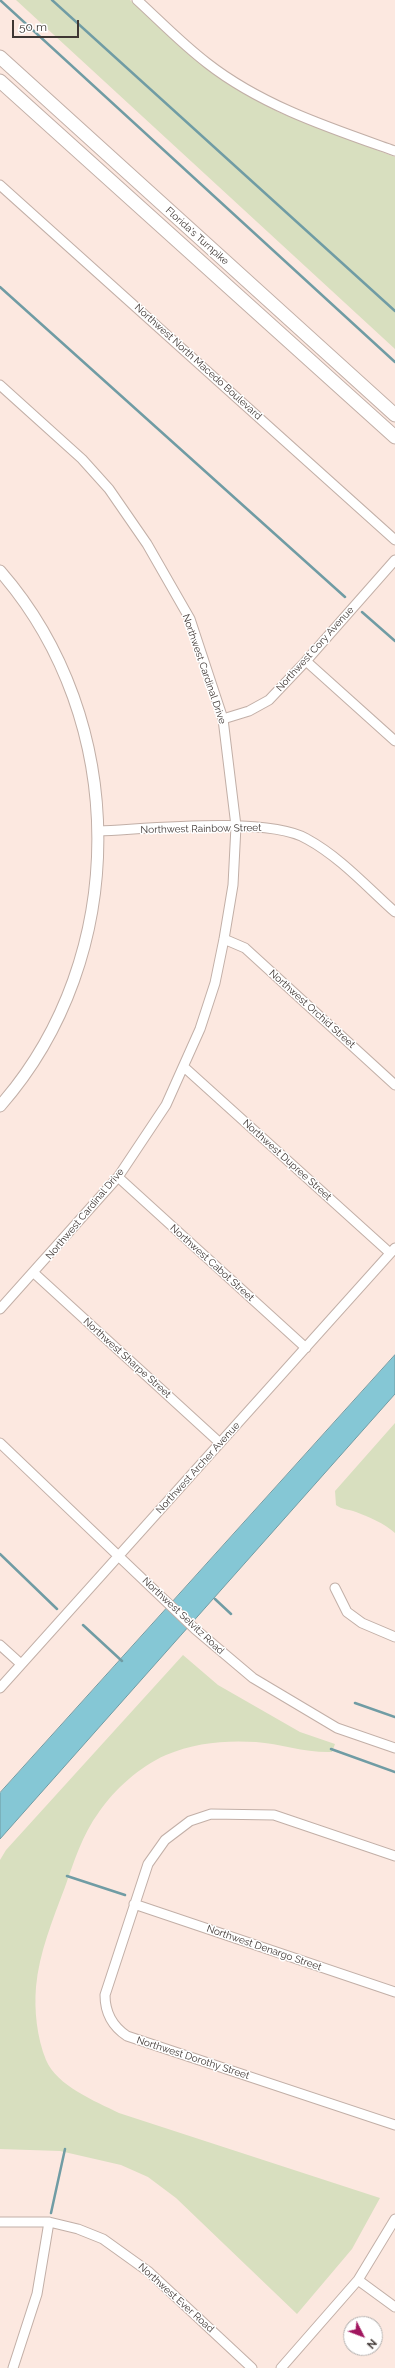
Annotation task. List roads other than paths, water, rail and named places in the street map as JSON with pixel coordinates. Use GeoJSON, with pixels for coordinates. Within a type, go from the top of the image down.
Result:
{"type":"FeatureCollection","features":[{"type":"Feature","properties":{"kind":"highway","name":"Florida's Turnpike"},"geometry":{"type":"LineString","coordinates":[[0,58],[395,415]]}},
{"type":"Feature","properties":{"kind":"highway","name":"Florida's Turnpike"},"geometry":{"type":"LineString","coordinates":[[0,81],[395,437]]}},
{"type":"Feature","properties":{"kind":"main road"},"geometry":{"type":"LineString","coordinates":[[0,571],[19,595],[42,630],[62,668],[76,704],[89,748],[96,791],[99,831],[98,868],[91,916],[82,956],[53,1027],[26,1071],[0,1106]]}},
{"type":"Feature","properties":{"kind":"street"},"geometry":{"type":"LineString","coordinates":[[137,0],[207,63],[280,108],[395,152]]}},
{"type":"Feature","properties":{"kind":"street","name":"Northwest North Macedo Boulevard"},"geometry":{"type":"LineString","coordinates":[[0,184],[395,540]]}},
{"type":"Feature","properties":{"kind":"street","name":"Northwest Cardinal Drive"},"geometry":{"type":"LineString","coordinates":[[0,385],[82,459],[108,489],[147,544],[190,619],[222,719],[236,826],[233,885],[215,982],[184,1067],[166,1105],[118,1178],[0,1309]]}},
{"type":"Feature","properties":{"kind":"street","name":"Northwest Cory Avenue"},"geometry":{"type":"LineString","coordinates":[[222,719],[250,711],[269,700],[306,662],[395,560]]}},
{"type":"Feature","properties":{"kind":"street"},"geometry":{"type":"LineString","coordinates":[[306,662],[395,741]]}},
{"type":"Feature","properties":{"kind":"street","name":"Northwest Rainbow Street"},"geometry":{"type":"LineString","coordinates":[[99,831],[236,826],[279,829],[306,838],[337,859],[395,912]]}},
{"type":"Feature","properties":{"kind":"street","name":"Northwest Orchid Street"},"geometry":{"type":"LineString","coordinates":[[224,939],[245,948],[395,1085]]}},
{"type":"Feature","properties":{"kind":"street","name":"Northwest Dupree Street"},"geometry":{"type":"LineString","coordinates":[[184,1067],[393,1250]]}},
{"type":"Feature","properties":{"kind":"street","name":"Northwest Cabot Street"},"geometry":{"type":"LineString","coordinates":[[118,1178],[306,1348]]}},
{"type":"Feature","properties":{"kind":"street","name":"Northwest Archer Avenue"},"geometry":{"type":"LineString","coordinates":[[0,1688],[393,1250]]}},
{"type":"Feature","properties":{"kind":"street","name":"Northwest Sharpe Street"},"geometry":{"type":"LineString","coordinates":[[34,1273],[220,1443]]}},
{"type":"Feature","properties":{"kind":"street","name":"Northwest Selvitz Road"},"geometry":{"type":"LineString","coordinates":[[0,1444],[119,1555],[195,1629],[253,1678],[337,1728],[395,1748]]}},
{"type":"Feature","properties":{"kind":"street"},"geometry":{"type":"LineString","coordinates":[[335,1588],[347,1612],[362,1623],[395,1637]]}},
{"type":"Feature","properties":{"kind":"street"},"geometry":{"type":"LineString","coordinates":[[0,1645],[21,1664]]}},
{"type":"Feature","properties":{"kind":"street","name":"Northwest Dorothy Street"},"geometry":{"type":"LineString","coordinates":[[395,1856],[274,1815],[211,1814],[190,1821],[165,1840],[148,1864],[105,1995],[107,2012],[121,2032],[134,2039],[395,2125]]}},
{"type":"Feature","properties":{"kind":"street","name":"Northwest Denargo Street"},"geometry":{"type":"LineString","coordinates":[[134,1904],[395,1992]]}},
{"type":"Feature","properties":{"kind":"street"},"geometry":{"type":"LineString","coordinates":[[282,2368],[358,2280],[395,2219]]}},
{"type":"Feature","properties":{"kind":"street","name":"Northwest Ever Road"},"geometry":{"type":"LineString","coordinates":[[0,2222],[49,2222],[78,2229],[103,2239],[149,2272],[252,2368]]}},
{"type":"Feature","properties":{"kind":"street"},"geometry":{"type":"LineString","coordinates":[[14,2367],[38,2294],[49,2222]]}},
{"type":"Feature","properties":{"kind":"street"},"geometry":{"type":"LineString","coordinates":[[358,2280],[395,2307]]}},
{"type":"Feature","properties":{"kind":"water"},"geometry":{"type":"Polygon","coordinates":[[[395,1355],[395,1394],[0,1839],[0,1793],[395,1355]]]}},
{"type":"Feature","properties":{"kind":"waterway"},"geometry":{"type":"LineString","coordinates":[[0,0],[395,362]]}},
{"type":"Feature","properties":{"kind":"waterway"},"geometry":{"type":"LineString","coordinates":[[52,0],[395,311]]}},
{"type":"Feature","properties":{"kind":"waterway"},"geometry":{"type":"LineString","coordinates":[[0,287],[345,597]]}},
{"type":"Feature","properties":{"kind":"waterway"},"geometry":{"type":"LineString","coordinates":[[362,612],[395,641]]}},
{"type":"Feature","properties":{"kind":"waterway"},"geometry":{"type":"LineString","coordinates":[[0,1554],[57,1609]]}},
{"type":"Feature","properties":{"kind":"waterway"},"geometry":{"type":"LineString","coordinates":[[215,1599],[231,1614]]}},
{"type":"Feature","properties":{"kind":"waterway"},"geometry":{"type":"LineString","coordinates":[[83,1625],[122,1661]]}},
{"type":"Feature","properties":{"kind":"waterway"},"geometry":{"type":"LineString","coordinates":[[355,1703],[395,1717]]}},
{"type":"Feature","properties":{"kind":"waterway"},"geometry":{"type":"LineString","coordinates":[[331,1749],[395,1772]]}},
{"type":"Feature","properties":{"kind":"waterway"},"geometry":{"type":"LineString","coordinates":[[67,1876],[125,1895]]}},
{"type":"Feature","properties":{"kind":"waterway"},"geometry":{"type":"LineString","coordinates":[[51,2213],[65,2149]]}}]}
